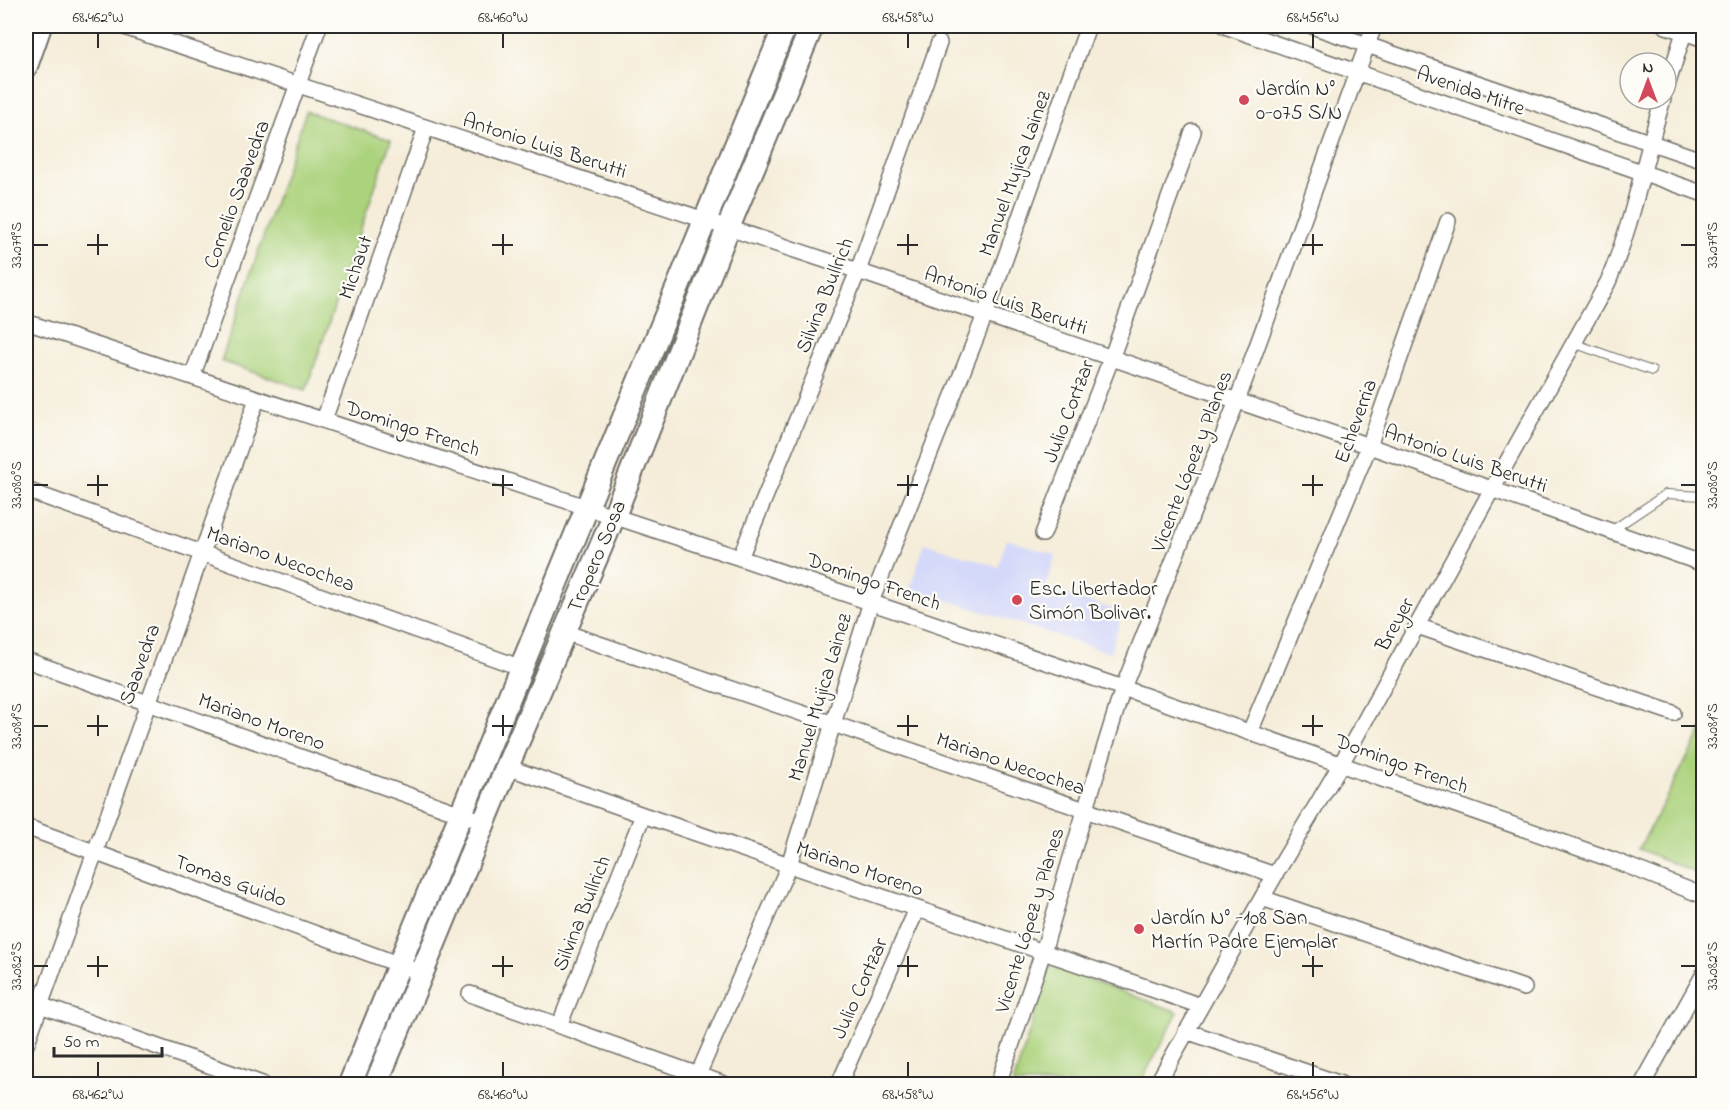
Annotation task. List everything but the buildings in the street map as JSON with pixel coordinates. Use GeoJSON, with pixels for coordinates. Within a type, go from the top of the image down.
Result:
{"type":"FeatureCollection","features":[{"type":"Feature","properties":{"kind":"street"},"geometry":{"type":"LineString","coordinates":[[26,66],[40,26]]}},
{"type":"Feature","properties":{"kind":"street","name":"Antonio Luis Berutti"},"geometry":{"type":"LineString","coordinates":[[121,26],[858,271],[1369,446],[1704,564]]}},
{"type":"Feature","properties":{"kind":"street","name":"Cornelio Saavedra"},"geometry":{"type":"LineString","coordinates":[[192,377],[320,26]]}},
{"type":"Feature","properties":{"kind":"street","name":"Tropero Sosa"},"geometry":{"type":"LineString","coordinates":[[350,1084],[785,26]]}},
{"type":"Feature","properties":{"kind":"street","name":"Tropero Sosa"},"geometry":{"type":"LineString","coordinates":[[376,1084],[614,516],[728,228],[812,26]]}},
{"type":"Feature","properties":{"kind":"street","name":"Manuel Mujica Lainez"},"geometry":{"type":"LineString","coordinates":[[698,1075],[789,865],[871,602],[986,315],[1088,26]]}},
{"type":"Feature","properties":{"kind":"street","name":"Avenida Mitre"},"geometry":{"type":"LineString","coordinates":[[1225,26],[1704,194]]}},
{"type":"Feature","properties":{"kind":"street","name":"Avenida Mitre"},"geometry":{"type":"LineString","coordinates":[[1312,26],[1704,161]]}},
{"type":"Feature","properties":{"kind":"street","name":"Vicente López y Planes"},"geometry":{"type":"LineString","coordinates":[[998,1084],[1043,952],[1123,688],[1237,401],[1374,26]]}},
{"type":"Feature","properties":{"kind":"street"},"geometry":{"type":"LineString","coordinates":[[1666,26],[1685,29],[1704,39]]}},
{"type":"Feature","properties":{"kind":"street"},"geometry":{"type":"LineString","coordinates":[[1678,51],[1685,29]]}},
{"type":"Feature","properties":{"kind":"street","name":"Silvina Bullrich"},"geometry":{"type":"LineString","coordinates":[[740,558],[858,271],[939,43]]}},
{"type":"Feature","properties":{"kind":"street","name":"Breyer"},"geometry":{"type":"LineString","coordinates":[[1157,1084],[1275,875],[1341,764],[1608,282],[1620,253],[1659,111]]}},
{"type":"Feature","properties":{"kind":"street","name":"Michaut"},"geometry":{"type":"LineString","coordinates":[[324,420],[426,128]]}},
{"type":"Feature","properties":{"kind":"street","name":"Julio Cortzar"},"geometry":{"type":"LineString","coordinates":[[1043,534],[1111,359],[1193,132]]}},
{"type":"Feature","properties":{"kind":"street","name":"Echeverria"},"geometry":{"type":"LineString","coordinates":[[1250,732],[1369,446],[1448,221]]}},
{"type":"Feature","properties":{"kind":"street","name":"Domingo French"},"geometry":{"type":"LineString","coordinates":[[26,322],[740,558],[1123,688],[1613,860],[1704,896]]}},
{"type":"Feature","properties":{"kind":"street","name":"Saavedra"},"geometry":{"type":"LineString","coordinates":[[26,1045],[33,1003],[95,852],[257,399]]}},
{"type":"Feature","properties":{"kind":"street","name":"Mariano Necochea"},"geometry":{"type":"LineString","coordinates":[[26,490],[522,668]]}},
{"type":"Feature","properties":{"kind":"street"},"geometry":{"type":"LineString","coordinates":[[1417,626],[1672,713]]}},
{"type":"Feature","properties":{"kind":"street","name":"Mariano Necochea"},"geometry":{"type":"LineString","coordinates":[[564,632],[1275,875]]}},
{"type":"Feature","properties":{"kind":"street","name":"Mariano Moreno"},"geometry":{"type":"LineString","coordinates":[[26,660],[484,822]]}},
{"type":"Feature","properties":{"kind":"street","name":"Mariano Moreno"},"geometry":{"type":"LineString","coordinates":[[507,767],[1201,1006]]}},
{"type":"Feature","properties":{"kind":"street","name":"Silvina Bullrich"},"geometry":{"type":"LineString","coordinates":[[559,1026],[643,815]]}},
{"type":"Feature","properties":{"kind":"street","name":"Tomas Guido"},"geometry":{"type":"LineString","coordinates":[[26,827],[422,973]]}},
{"type":"Feature","properties":{"kind":"street"},"geometry":{"type":"LineString","coordinates":[[1262,898],[1524,988]]}},
{"type":"Feature","properties":{"kind":"street","name":"Julio Cortzar"},"geometry":{"type":"LineString","coordinates":[[839,1084],[917,909]]}},
{"type":"Feature","properties":{"kind":"street"},"geometry":{"type":"LineString","coordinates":[[1643,1083],[1704,974]]}},
{"type":"Feature","properties":{"kind":"street"},"geometry":{"type":"LineString","coordinates":[[470,994],[724,1084]]}},
{"type":"Feature","properties":{"kind":"street"},"geometry":{"type":"LineString","coordinates":[[33,1003],[262,1084]]}},
{"type":"Feature","properties":{"kind":"street"},"geometry":{"type":"LineString","coordinates":[[1186,1031],[1341,1084]]}},
{"type":"Feature","properties":{"kind":"lane"},"geometry":{"type":"LineString","coordinates":[[1573,343],[1652,371]]}},
{"type":"Feature","properties":{"kind":"lane"},"geometry":{"type":"LineString","coordinates":[[1611,532],[1666,494],[1704,496]]}},
{"type":"Feature","properties":{"kind":"shaded area","name":"Esc. Libertador Simón Bolivar."},"geometry":{"type":"Polygon","coordinates":[[[1007,539],[1056,555],[1045,587],[1123,613],[1110,653],[910,588],[925,543],[998,567],[1007,539]]]}},
{"type":"Feature","properties":{"kind":"green space"},"geometry":{"type":"Polygon","coordinates":[[[306,111],[391,140],[306,390],[221,361],[306,111]]]}},
{"type":"Feature","properties":{"kind":"green space"},"geometry":{"type":"Polygon","coordinates":[[[1703,728],[1703,876],[1639,849],[1703,728]]]}},
{"type":"Feature","properties":{"kind":"green space"},"geometry":{"type":"Polygon","coordinates":[[[1050,965],[1178,1012],[1140,1084],[1013,1084],[1050,965]]]}},
{"type":"Feature","properties":{"kind":"place","name":"Jardín N° 0-075 S/N"},"geometry":{"type":"Point","coordinates":[1244,100]}},
{"type":"Feature","properties":{"kind":"place","name":"Esc. Libertador Simón Bolivar."},"geometry":{"type":"Point","coordinates":[1017,600]}},
{"type":"Feature","properties":{"kind":"place","name":"Jardín N° -108 San Martín Padre Ejemplar"},"geometry":{"type":"Point","coordinates":[1139,929]}}]}
